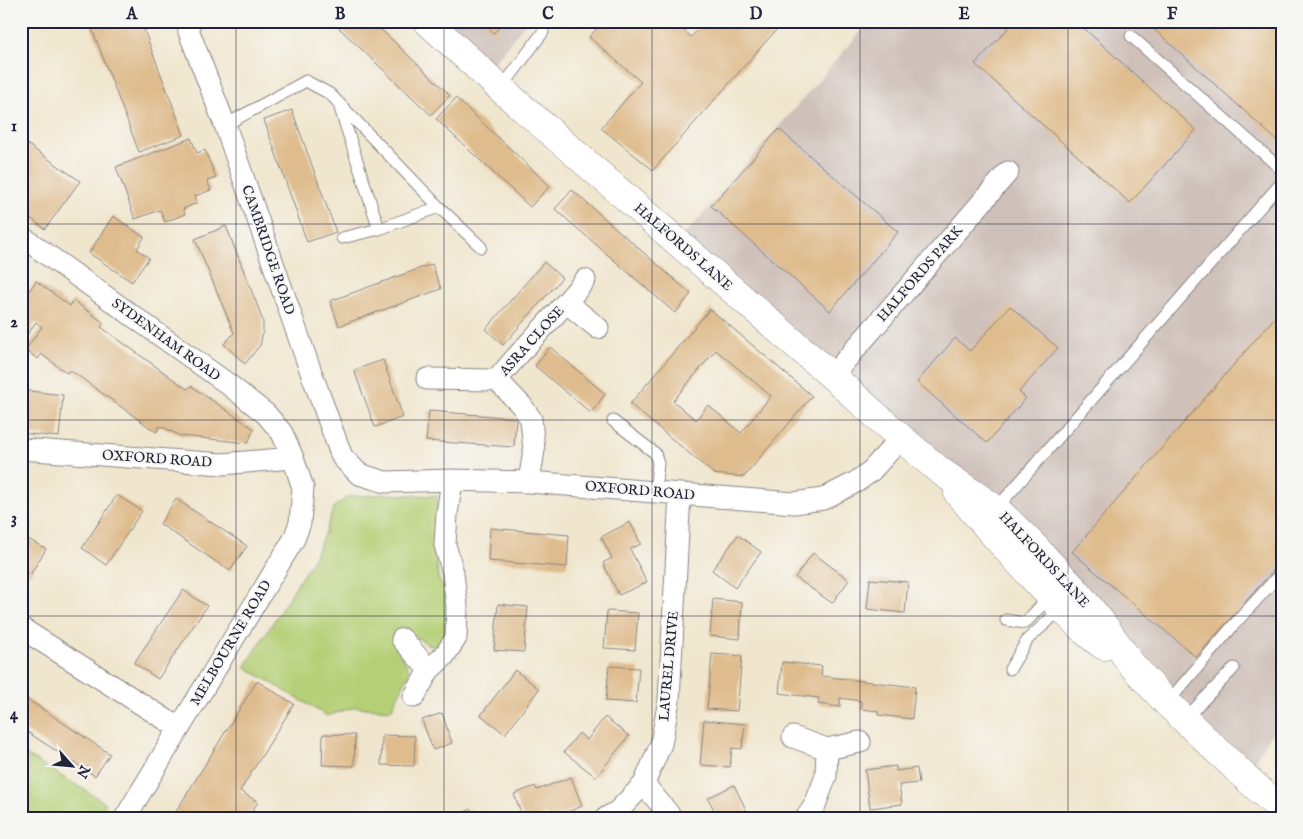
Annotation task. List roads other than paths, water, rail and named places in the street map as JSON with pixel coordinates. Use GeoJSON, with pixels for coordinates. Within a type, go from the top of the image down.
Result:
{"type":"FeatureCollection","features":[{"type":"Feature","properties":{"kind":"street","name":"CAMBRIDGE ROAD"},"geometry":{"type":"LineString","coordinates":[[188,21],[189,32],[225,125],[342,457],[358,474]]}},
{"type":"Feature","properties":{"kind":"street","name":"HALFORDS LANE"},"geometry":{"type":"LineString","coordinates":[[427,21],[501,89],[940,472],[996,508],[1031,543],[1063,593]]}},
{"type":"Feature","properties":{"kind":"street","name":"HALFORDS PARK"},"geometry":{"type":"LineString","coordinates":[[832,376],[1008,172]]}},
{"type":"Feature","properties":{"kind":"street","name":"SYDENHAM ROAD"},"geometry":{"type":"LineString","coordinates":[[21,236],[228,384],[266,414],[282,433],[293,458]]}},
{"type":"Feature","properties":{"kind":"street","name":"ASRA CLOSE"},"geometry":{"type":"LineString","coordinates":[[496,380],[567,303],[585,280]]}},
{"type":"Feature","properties":{"kind":"street","name":"ASRA CLOSE"},"geometry":{"type":"LineString","coordinates":[[567,303],[598,328]]}},
{"type":"Feature","properties":{"kind":"street"},"geometry":{"type":"LineString","coordinates":[[427,379],[496,380],[522,406],[531,419],[534,450],[529,482]]}},
{"type":"Feature","properties":{"kind":"street","name":"OXFORD ROAD"},"geometry":{"type":"LineString","coordinates":[[358,474],[385,482],[452,480],[529,482],[794,503],[823,500],[856,482],[871,471],[901,438]]}},
{"type":"Feature","properties":{"kind":"street","name":"OXFORD ROAD"},"geometry":{"type":"LineString","coordinates":[[21,449],[222,464],[293,458]]}},
{"type":"Feature","properties":{"kind":"street","name":"MELBOURNE ROAD"},"geometry":{"type":"LineString","coordinates":[[125,818],[294,539],[300,523],[303,488],[293,458]]}},
{"type":"Feature","properties":{"kind":"street","name":"HALFORDS LANE"},"geometry":{"type":"LineString","coordinates":[[940,472],[981,521],[1063,593],[1102,623],[1132,665],[1176,712],[1282,810]]}},
{"type":"Feature","properties":{"kind":"street"},"geometry":{"type":"LineString","coordinates":[[414,696],[429,670],[444,656],[456,638],[457,607],[453,573],[445,545],[452,480]]}},
{"type":"Feature","properties":{"kind":"street","name":"LAUREL DRIVE"},"geometry":{"type":"LineString","coordinates":[[606,818],[618,811],[644,784],[661,744],[669,700],[680,494]]}},
{"type":"Feature","properties":{"kind":"street"},"geometry":{"type":"LineString","coordinates":[[21,628],[179,728]]}},
{"type":"Feature","properties":{"kind":"street"},"geometry":{"type":"LineString","coordinates":[[402,639],[429,670]]}},
{"type":"Feature","properties":{"kind":"street"},"geometry":{"type":"LineString","coordinates":[[793,737],[827,749],[860,742]]}},
{"type":"Feature","properties":{"kind":"street"},"geometry":{"type":"LineString","coordinates":[[806,818],[815,805],[826,776],[827,749]]}},
{"type":"Feature","properties":{"kind":"street"},"geometry":{"type":"LineString","coordinates":[[644,784],[672,818]]}},
{"type":"Feature","properties":{"kind":"lane"},"geometry":{"type":"LineString","coordinates":[[501,89],[543,32]]}},
{"type":"Feature","properties":{"kind":"lane"},"geometry":{"type":"LineString","coordinates":[[1131,36],[1282,170]]}},
{"type":"Feature","properties":{"kind":"lane"},"geometry":{"type":"LineString","coordinates":[[225,125],[306,81],[330,94],[439,207],[481,247]]}},
{"type":"Feature","properties":{"kind":"lane"},"geometry":{"type":"LineString","coordinates":[[339,104],[378,229]]}},
{"type":"Feature","properties":{"kind":"lane"},"geometry":{"type":"LineString","coordinates":[[996,508],[1282,182]]}},
{"type":"Feature","properties":{"kind":"lane"},"geometry":{"type":"LineString","coordinates":[[342,238],[378,229],[439,207]]}},
{"type":"Feature","properties":{"kind":"lane"},"geometry":{"type":"LineString","coordinates":[[613,421],[655,453],[658,463],[655,492]]}},
{"type":"Feature","properties":{"kind":"lane"},"geometry":{"type":"LineString","coordinates":[[1176,712],[1232,627],[1282,572]]}},
{"type":"Feature","properties":{"kind":"lane"},"geometry":{"type":"LineString","coordinates":[[1006,620],[1025,623],[1063,593]]}},
{"type":"Feature","properties":{"kind":"lane"},"geometry":{"type":"LineString","coordinates":[[1010,669],[1028,638],[1047,622],[1063,593]]}},
{"type":"Feature","properties":{"kind":"lane"},"geometry":{"type":"LineString","coordinates":[[1176,712],[1234,668]]}},
{"type":"Feature","properties":{"kind":"railway"},"geometry":{"type":"LineString","coordinates":[[1272,818],[1282,809]]}}]}
